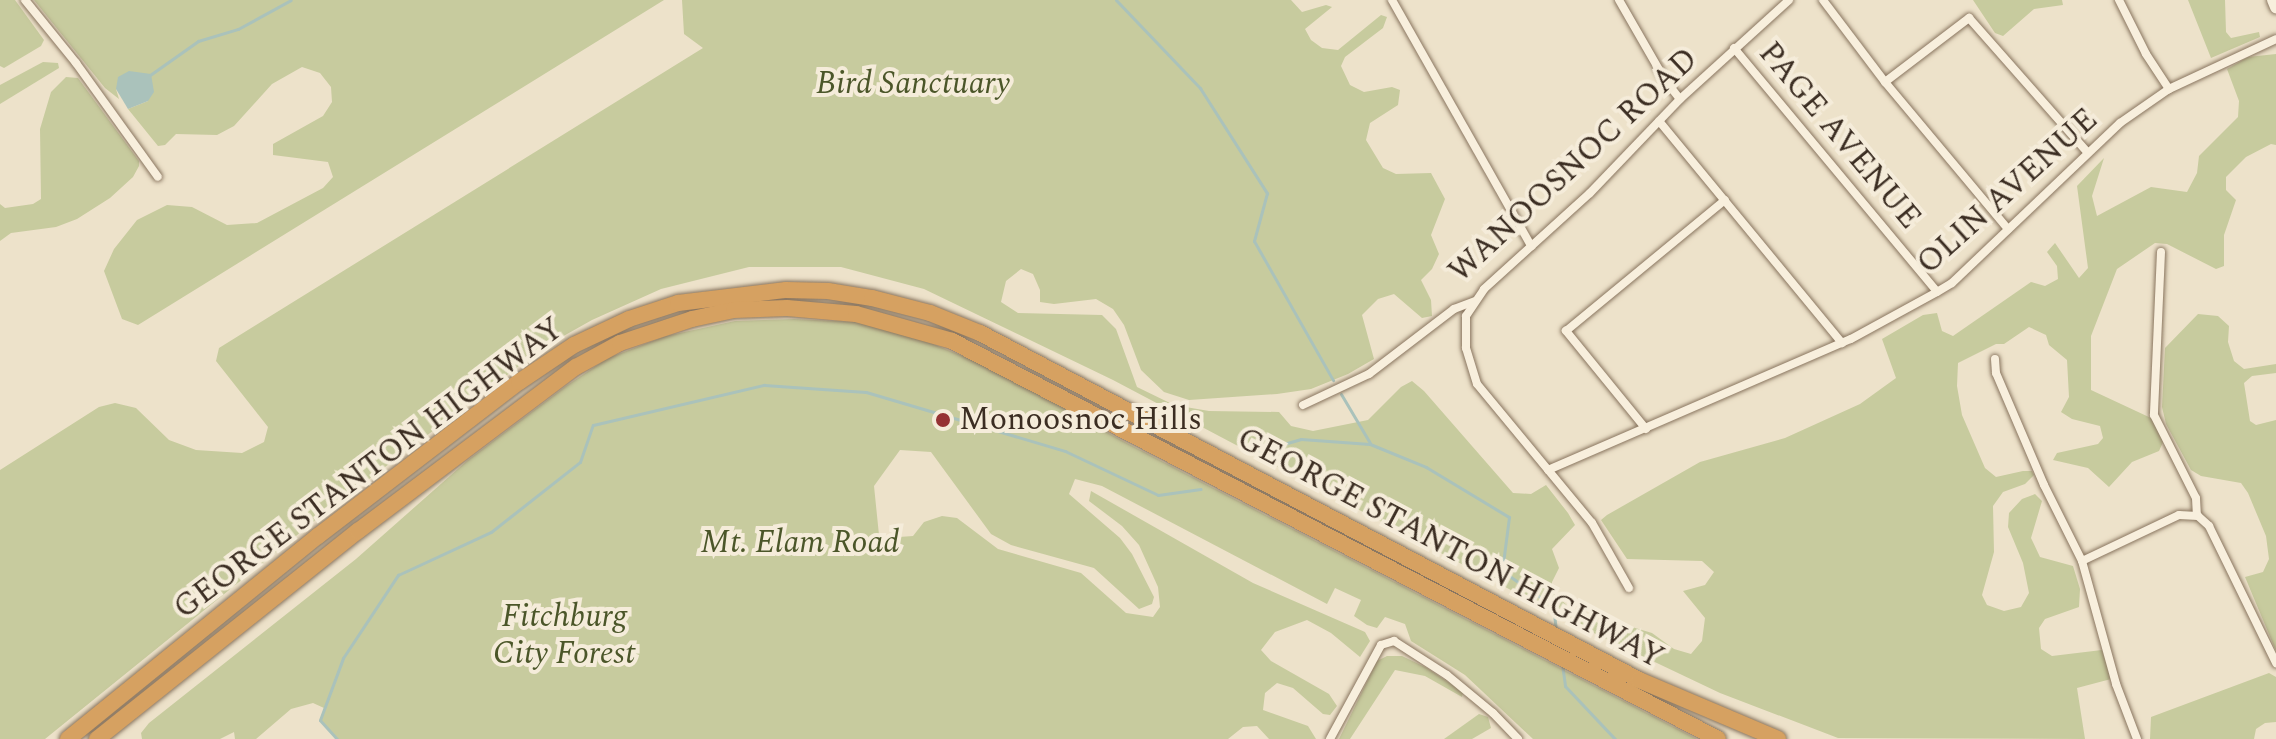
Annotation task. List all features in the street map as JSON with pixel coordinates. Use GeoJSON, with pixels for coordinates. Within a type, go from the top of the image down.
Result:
{"type":"FeatureCollection","features":[{"type":"Feature","properties":{"kind":"highway","name":"GEORGE STANTON HIGHWAY"},"geometry":{"type":"LineString","coordinates":[[68,739],[318,536],[547,363],[589,337],[638,315],[697,299],[754,292],[817,291],[872,298],[930,313],[980,333],[1682,701],[1778,739]]}},
{"type":"Feature","properties":{"kind":"highway","name":"GEORGE STANTON HIGHWAY"},"geometry":{"type":"LineString","coordinates":[[97,739],[358,531],[576,367],[610,347],[659,329],[700,317],[765,308],[846,313],[952,341],[1718,739]]}},
{"type":"Feature","properties":{"kind":"main road"},"geometry":{"type":"LineString","coordinates":[[2273,0],[2276,7]]}},
{"type":"Feature","properties":{"kind":"street"},"geometry":{"type":"LineString","coordinates":[[25,0],[76,63],[158,177]]}},
{"type":"Feature","properties":{"kind":"street"},"geometry":{"type":"LineString","coordinates":[[1392,0],[1531,246]]}},
{"type":"Feature","properties":{"kind":"street"},"geometry":{"type":"LineString","coordinates":[[1619,0],[1665,80],[1680,99]]}},
{"type":"Feature","properties":{"kind":"street","name":"WANOOSNOC ROAD"},"geometry":{"type":"LineString","coordinates":[[1303,405],[1369,374],[1454,309],[1475,301],[1590,193],[1680,99],[1789,0]]}},
{"type":"Feature","properties":{"kind":"street"},"geometry":{"type":"LineString","coordinates":[[1823,0],[1885,82],[2008,229]]}},
{"type":"Feature","properties":{"kind":"street"},"geometry":{"type":"LineString","coordinates":[[2119,0],[2146,54],[2169,89]]}},
{"type":"Feature","properties":{"kind":"street"},"geometry":{"type":"LineString","coordinates":[[1885,82],[1969,18],[2088,153]]}},
{"type":"Feature","properties":{"kind":"street","name":"OLIN AVENUE"},"geometry":{"type":"LineString","coordinates":[[1548,470],[1842,343],[1937,292],[2120,123],[2169,89],[2276,39]]}},
{"type":"Feature","properties":{"kind":"street","name":"PAGE AVENUE"},"geometry":{"type":"LineString","coordinates":[[1734,48],[1937,292]]}},
{"type":"Feature","properties":{"kind":"street"},"geometry":{"type":"LineString","coordinates":[[1659,121],[1842,343]]}},
{"type":"Feature","properties":{"kind":"street"},"geometry":{"type":"LineString","coordinates":[[1646,429],[1566,331],[1725,200]]}},
{"type":"Feature","properties":{"kind":"street"},"geometry":{"type":"LineString","coordinates":[[2161,252],[2154,415],[2196,498],[2197,515]]}},
{"type":"Feature","properties":{"kind":"street"},"geometry":{"type":"LineString","coordinates":[[1475,301],[1466,316],[1465,336],[1474,378],[1494,408],[1592,523],[1629,588]]}},
{"type":"Feature","properties":{"kind":"street"},"geometry":{"type":"LineString","coordinates":[[1995,359],[1996,373],[2044,485],[2082,561],[2116,684],[2137,739]]}},
{"type":"Feature","properties":{"kind":"street"},"geometry":{"type":"LineString","coordinates":[[2082,561],[2179,515],[2197,515],[2209,526],[2276,663]]}},
{"type":"Feature","properties":{"kind":"street"},"geometry":{"type":"LineString","coordinates":[[1330,739],[1375,653],[1381,645],[1394,641],[1447,675],[1518,739]]}},
{"type":"Feature","properties":{"kind":"green space"},"geometry":{"type":"Polygon","coordinates":[[[0,0],[15,0],[44,40],[41,46],[4,68],[0,66],[0,0]]]}},
{"type":"Feature","properties":{"kind":"green space"},"geometry":{"type":"Polygon","coordinates":[[[34,0],[664,0],[138,325],[122,319],[104,271],[114,249],[137,220],[167,205],[192,207],[227,225],[257,223],[323,188],[333,177],[328,162],[273,155],[273,144],[323,116],[332,102],[331,87],[320,73],[302,67],[272,84],[234,126],[217,135],[176,134],[165,145],[158,146],[128,109],[148,101],[116,89],[119,99],[105,88],[34,0]]]}},
{"type":"Feature","properties":{"kind":"green space","name":"Bird Sanctuary"},"geometry":{"type":"Polygon","coordinates":[[[682,0],[1291,0],[1302,12],[1326,5],[1332,7],[1305,29],[1311,40],[1322,48],[1338,50],[1381,15],[1387,17],[1383,28],[1345,57],[1341,66],[1350,85],[1364,92],[1392,87],[1400,90],[1398,105],[1370,123],[1366,140],[1383,168],[1396,174],[1431,173],[1445,199],[1431,235],[1439,254],[1432,269],[1421,280],[1431,300],[1432,316],[1422,318],[1394,294],[1378,299],[1362,315],[1374,359],[1311,389],[1189,400],[1164,392],[1141,370],[1124,325],[1113,309],[1096,299],[1054,304],[1040,302],[1040,290],[1033,274],[1021,269],[1006,281],[1001,302],[1018,313],[1102,315],[1116,329],[1137,387],[1174,405],[1209,411],[1279,412],[1291,426],[1313,431],[1368,420],[1401,387],[1412,381],[1513,493],[1531,494],[1546,485],[1568,513],[1575,525],[1552,549],[1559,568],[1552,582],[1552,592],[1568,606],[1605,627],[1632,627],[1652,633],[1674,649],[1691,654],[1702,641],[1705,618],[1683,591],[1705,585],[1714,572],[1702,561],[1627,559],[1601,520],[1700,462],[1785,438],[1860,404],[1896,378],[1882,339],[1923,315],[1937,313],[1942,331],[1953,336],[2031,282],[2045,286],[2058,279],[2057,266],[2047,252],[2055,243],[2079,278],[2088,268],[2077,186],[2104,158],[2092,196],[2097,216],[2151,187],[2187,192],[2197,173],[2199,156],[2238,117],[2239,101],[2227,69],[2248,57],[2276,54],[2276,145],[2271,144],[2246,157],[2226,177],[2226,190],[2236,200],[2224,235],[2224,266],[2216,269],[2167,244],[2155,243],[2117,269],[2091,336],[2091,390],[2151,418],[2164,440],[2159,451],[2132,462],[2109,487],[2088,468],[2053,460],[2057,453],[2098,444],[2103,438],[2100,426],[2072,419],[2061,412],[2069,397],[2067,360],[2049,345],[2046,335],[2029,327],[2004,344],[1996,344],[1958,363],[1957,386],[1962,415],[1985,468],[1996,477],[2023,471],[2032,471],[2034,475],[2025,484],[2003,492],[1993,506],[1994,552],[1982,595],[1987,605],[2004,611],[2021,607],[2029,593],[2023,563],[2008,527],[2009,513],[2022,499],[2035,494],[2042,501],[2031,538],[2040,557],[2073,566],[2080,589],[2079,607],[2045,619],[2039,628],[2041,649],[2052,656],[2102,650],[2111,679],[2077,688],[2085,739],[1838,738],[1720,693],[1579,626],[1113,380],[924,289],[841,267],[749,267],[661,289],[592,320],[544,347],[328,510],[45,739],[0,739],[0,470],[99,407],[115,403],[136,408],[169,440],[196,450],[242,453],[264,442],[268,427],[216,361],[219,348],[703,48],[684,34],[682,0]]]}},
{"type":"Feature","properties":{"kind":"green space"},"geometry":{"type":"Polygon","coordinates":[[[1973,0],[2062,0],[2063,5],[2034,9],[2003,36],[1995,33],[1973,0]]]}},
{"type":"Feature","properties":{"kind":"green space"},"geometry":{"type":"Polygon","coordinates":[[[2188,0],[2225,0],[2226,32],[2231,38],[2259,32],[2260,37],[2211,58],[2188,0]]]}},
{"type":"Feature","properties":{"kind":"green space"},"geometry":{"type":"Polygon","coordinates":[[[43,62],[58,63],[59,68],[0,104],[0,85],[43,62]]]}},
{"type":"Feature","properties":{"kind":"green space"},"geometry":{"type":"Polygon","coordinates":[[[66,77],[78,78],[139,161],[139,166],[133,177],[110,198],[77,219],[56,227],[11,233],[0,241],[0,204],[5,208],[33,204],[41,199],[40,129],[51,92],[66,77]]]}},
{"type":"Feature","properties":{"kind":"green space"},"geometry":{"type":"Polygon","coordinates":[[[2198,314],[2218,316],[2229,326],[2228,342],[2234,361],[2244,369],[2276,364],[2276,373],[2252,376],[2244,383],[2250,421],[2256,425],[2276,420],[2276,651],[2245,577],[2263,572],[2269,559],[2266,536],[2248,493],[2241,483],[2201,476],[2191,470],[2166,424],[2162,407],[2165,348],[2198,314]]]}},
{"type":"Feature","properties":{"kind":"green space"},"geometry":{"type":"Polygon","coordinates":[[[794,319],[856,322],[908,334],[990,367],[1121,440],[1697,739],[1533,739],[1465,675],[1411,641],[1405,624],[1385,617],[1377,628],[1367,625],[1354,616],[1361,600],[1335,588],[1327,604],[1102,486],[1075,479],[1069,494],[1120,538],[1132,554],[1154,597],[1152,604],[1139,609],[1094,568],[1011,545],[991,534],[931,452],[900,450],[874,486],[879,535],[885,538],[913,536],[924,522],[942,516],[957,518],[998,549],[1081,573],[1126,613],[1153,617],[1160,607],[1158,587],[1139,545],[1122,526],[1089,501],[1091,491],[1253,583],[1365,632],[1370,641],[1360,657],[1331,633],[1307,620],[1275,632],[1261,650],[1271,661],[1329,694],[1337,706],[1330,715],[1323,714],[1293,688],[1277,683],[1265,693],[1263,710],[1308,726],[1316,739],[1269,739],[1257,726],[1243,727],[1228,739],[337,739],[320,720],[324,708],[313,703],[291,709],[256,739],[235,739],[234,732],[220,739],[142,739],[141,733],[149,723],[356,559],[468,460],[608,358],[666,336],[735,321],[794,319]]]}},
{"type":"Feature","properties":{"kind":"green space"},"geometry":{"type":"Polygon","coordinates":[[[1387,656],[1402,656],[1427,668],[1463,692],[1462,697],[1425,676],[1395,670],[1350,739],[1339,739],[1377,661],[1387,656]]]}},
{"type":"Feature","properties":{"kind":"green space"},"geometry":{"type":"Polygon","coordinates":[[[2269,673],[2276,677],[2276,722],[2265,723],[2256,729],[2254,739],[2150,739],[2151,717],[2269,673]]]}},
{"type":"Feature","properties":{"kind":"green space"},"geometry":{"type":"Polygon","coordinates":[[[1479,714],[1488,717],[1491,728],[1472,739],[1444,739],[1479,714]]]}},
{"type":"Feature","properties":{"kind":"water"},"geometry":{"type":"Polygon","coordinates":[[[129,71],[151,74],[154,92],[148,101],[128,109],[116,89],[118,77],[129,71]]]}},
{"type":"Feature","properties":{"kind":"waterway"},"geometry":{"type":"LineString","coordinates":[[150,75],[198,41],[238,29],[291,0]]}},
{"type":"Feature","properties":{"kind":"waterway"},"geometry":{"type":"LineString","coordinates":[[1116,0],[1200,88],[1267,193],[1254,241],[1333,380]]}},
{"type":"Feature","properties":{"kind":"waterway"},"geometry":{"type":"LineString","coordinates":[[337,739],[320,720],[343,658],[398,575],[491,532],[580,462],[593,425],[764,385],[866,392],[1065,451],[1158,495],[1201,489]]}},
{"type":"Feature","properties":{"kind":"waterway"},"geometry":{"type":"LineString","coordinates":[[1341,394],[1370,443]]}},
{"type":"Feature","properties":{"kind":"waterway"},"geometry":{"type":"LineString","coordinates":[[1253,453],[1301,439],[1370,444],[1426,467],[1509,517],[1502,571],[1553,606],[1556,629]]}},
{"type":"Feature","properties":{"kind":"waterway"},"geometry":{"type":"LineString","coordinates":[[1562,664],[1565,686],[1615,739]]}},
{"type":"Feature","properties":{"kind":"place","name":"Monoosnoc Hills"},"geometry":{"type":"Point","coordinates":[943,420]}},
{"type":"Feature","properties":{"kind":"park label","name":"Mt. Elam Road"},"geometry":{"type":"Point","coordinates":[800,543]}},
{"type":"Feature","properties":{"kind":"park label","name":"Fitchburg City Forest"},"geometry":{"type":"Point","coordinates":[564,636]}}]}
